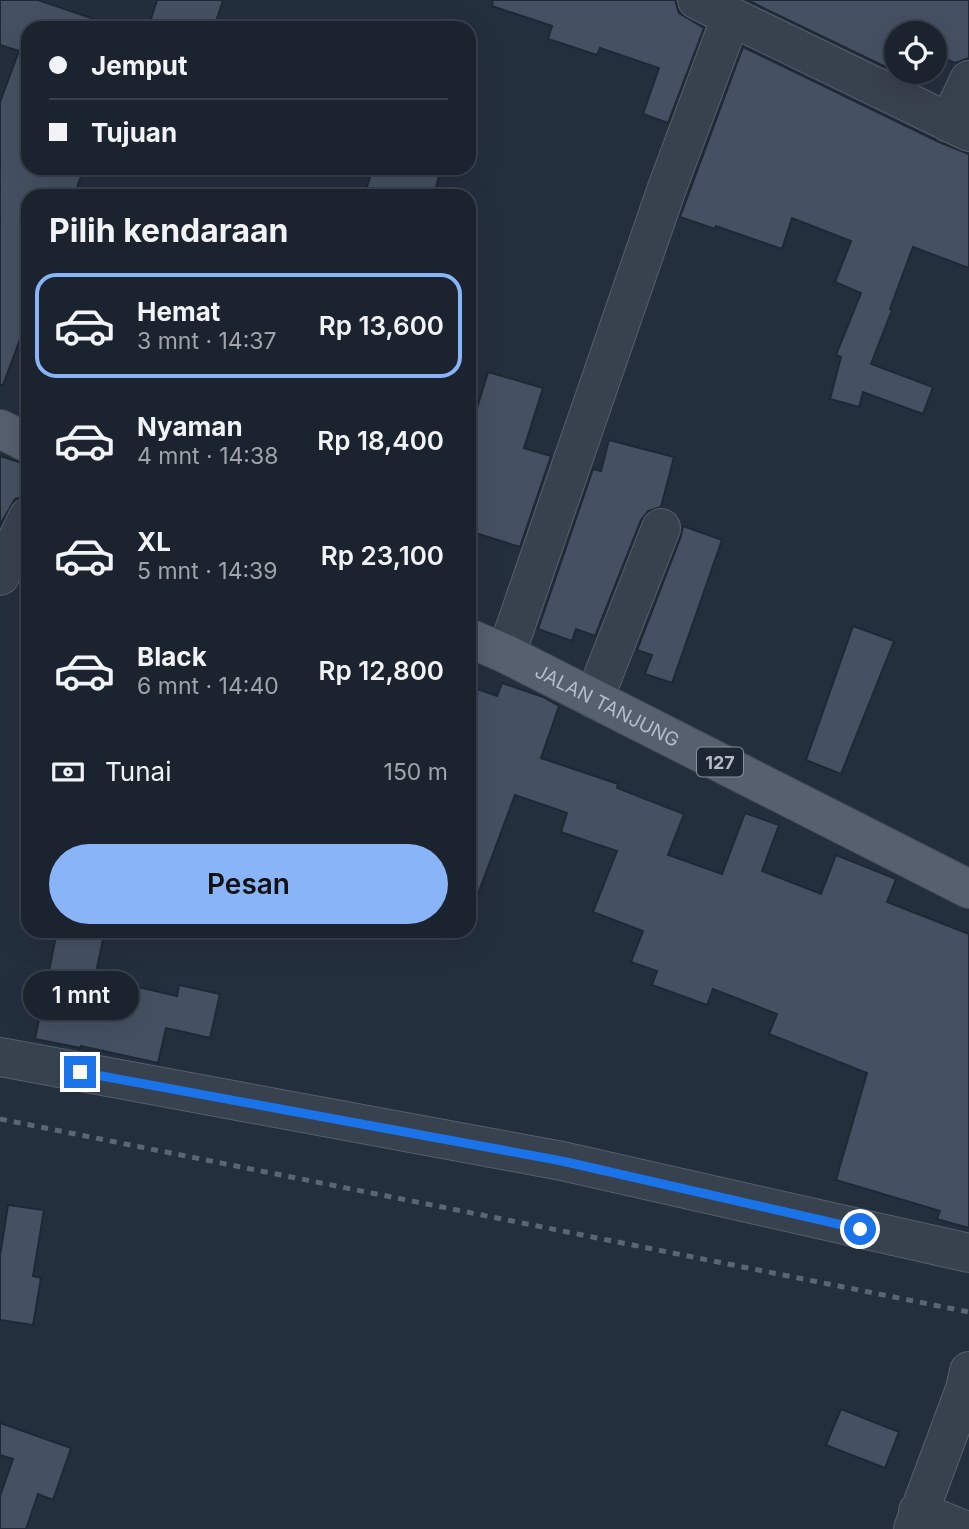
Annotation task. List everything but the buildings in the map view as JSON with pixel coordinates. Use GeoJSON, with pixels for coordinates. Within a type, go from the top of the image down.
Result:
{"type":"FeatureCollection","features":[{"type":"Feature","properties":{"kind":"main road"},"geometry":{"type":"LineString","coordinates":[[0,429],[21,440]]}},
{"type":"Feature","properties":{"kind":"main road","name":"JALAN TANJUNG"},"geometry":{"type":"LineString","coordinates":[[476,641],[969,889]]}},
{"type":"Feature","properties":{"kind":"street"},"geometry":{"type":"LineString","coordinates":[[697,0],[959,127],[969,80]]}},
{"type":"Feature","properties":{"kind":"street"},"geometry":{"type":"LineString","coordinates":[[506,654],[667,188],[731,17]]}},
{"type":"Feature","properties":{"kind":"street"},"geometry":{"type":"LineString","coordinates":[[594,699],[661,528]]}},
{"type":"Feature","properties":{"kind":"street"},"geometry":{"type":"LineString","coordinates":[[0,576],[21,531]]}},
{"type":"Feature","properties":{"kind":"street"},"geometry":{"type":"LineString","coordinates":[[0,1057],[562,1161],[969,1253]]}},
{"type":"Feature","properties":{"kind":"street"},"geometry":{"type":"LineString","coordinates":[[962,1529],[916,1520],[968,1383]]}},
{"type":"Feature","properties":{"kind":"railway"},"geometry":{"type":"LineString","coordinates":[[0,1119],[969,1312]]}},
{"type":"Feature","properties":{"kind":"route"},"geometry":{"type":"LineString","coordinates":[[80,1072],[562,1161],[860,1229]]}}]}
